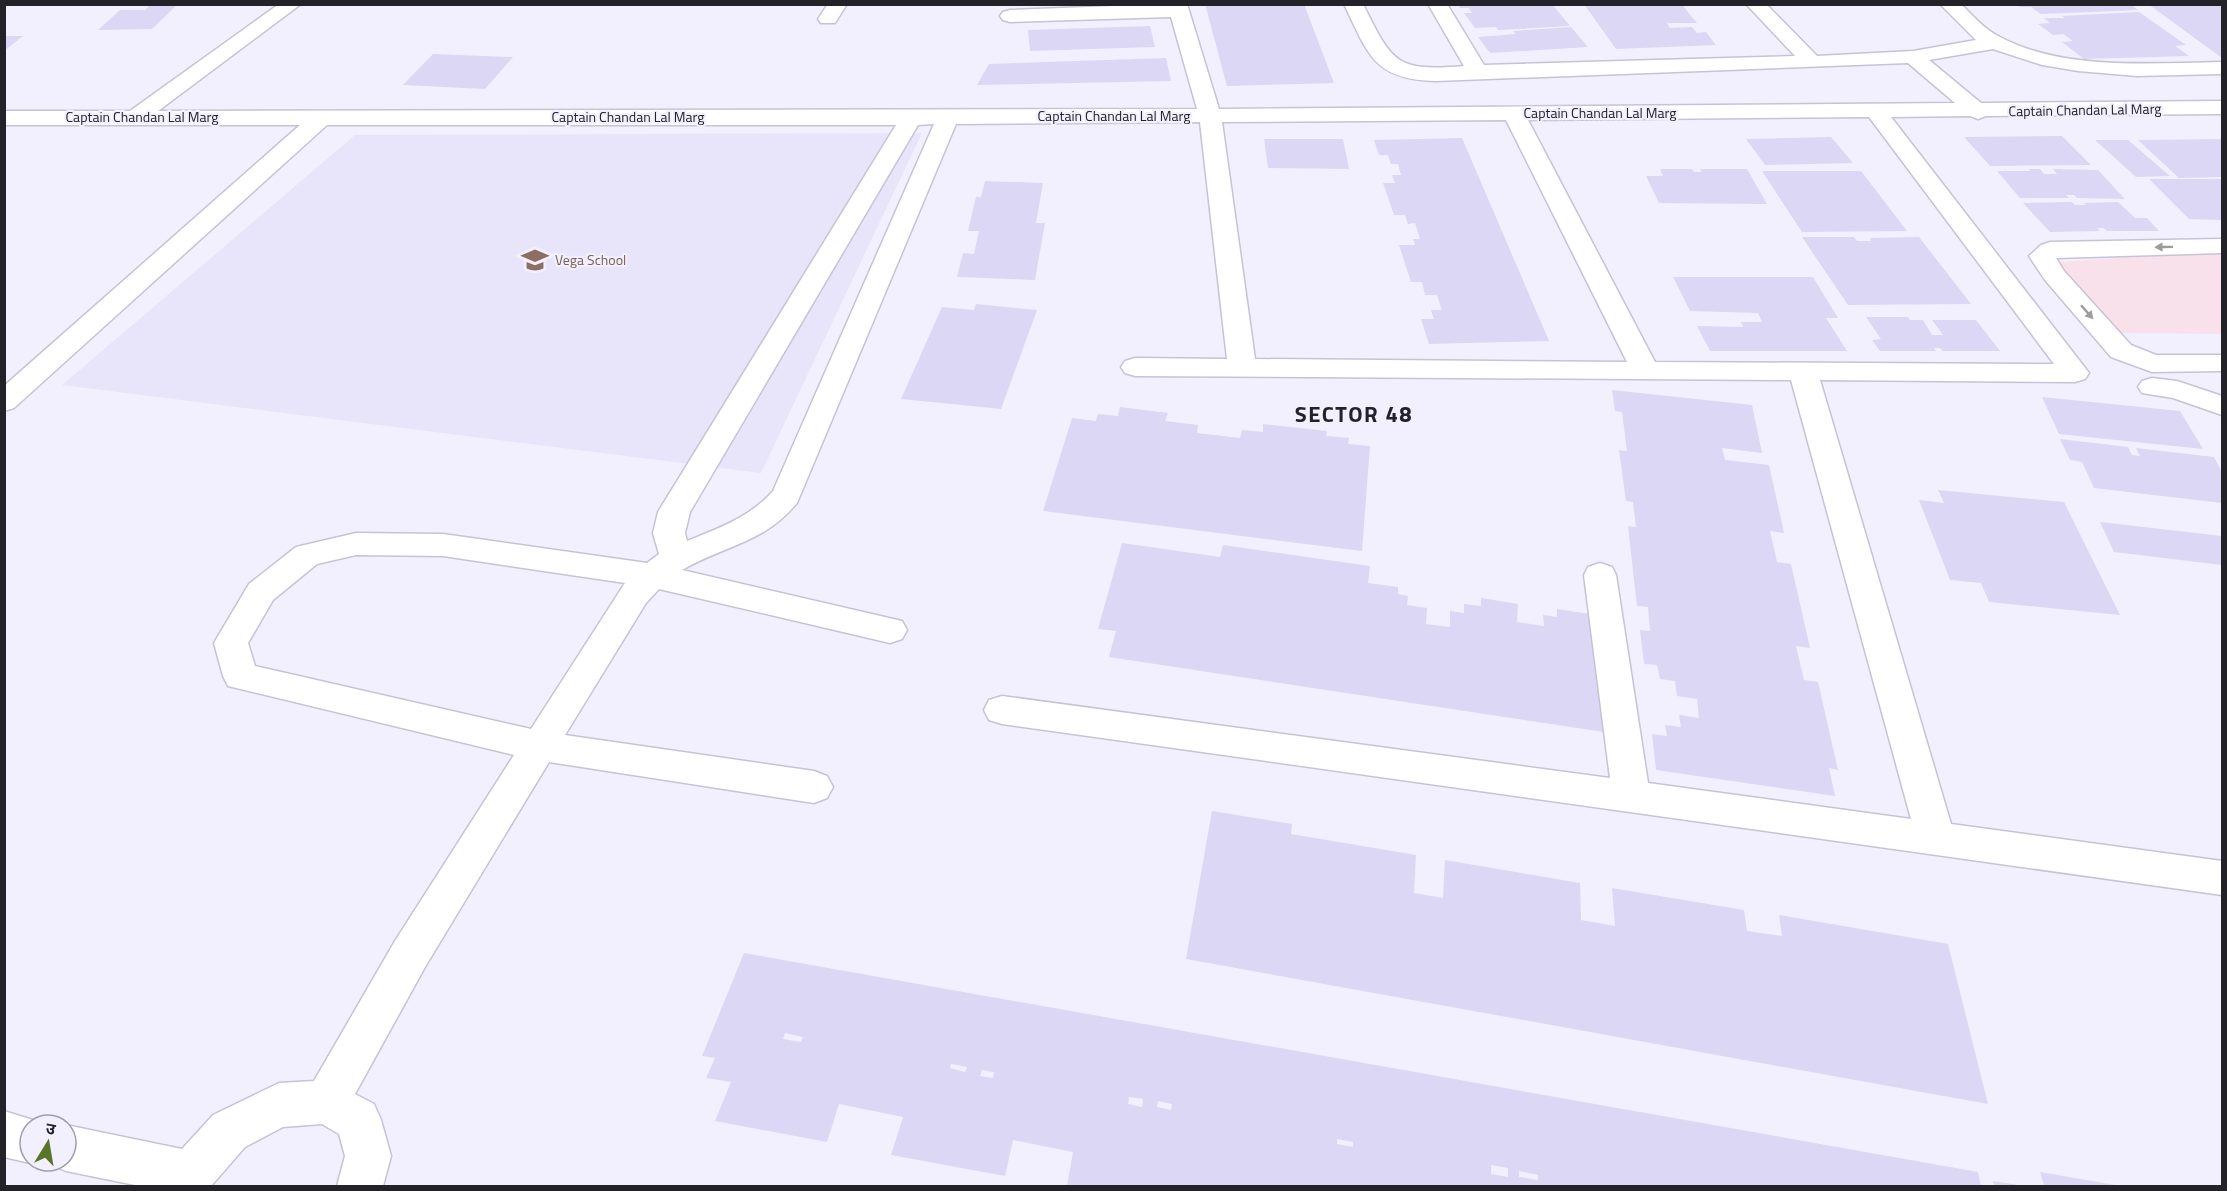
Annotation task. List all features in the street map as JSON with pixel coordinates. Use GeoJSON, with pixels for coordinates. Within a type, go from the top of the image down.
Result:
{"type":"FeatureCollection","features":[{"type":"Feature","properties":{"kind":"street"},"geometry":{"type":"LineString","coordinates":[[136,117],[292,4]]}},
{"type":"Feature","properties":{"kind":"street"},"geometry":{"type":"LineString","coordinates":[[1353,4],[1378,53],[1399,71],[1424,75],[1477,71],[1913,57],[1993,43]]}},
{"type":"Feature","properties":{"kind":"street"},"geometry":{"type":"LineString","coordinates":[[1437,4],[1477,71]]}},
{"type":"Feature","properties":{"kind":"street"},"geometry":{"type":"LineString","coordinates":[[1755,4],[1812,62]]}},
{"type":"Feature","properties":{"kind":"street"},"geometry":{"type":"LineString","coordinates":[[1949,4],[1993,43],[2044,58],[2091,66],[2169,71],[2223,68]]}},
{"type":"Feature","properties":{"kind":"street"},"geometry":{"type":"LineString","coordinates":[[1010,16],[1177,8],[1210,115],[1242,368]]}},
{"type":"Feature","properties":{"kind":"street"},"geometry":{"type":"LineString","coordinates":[[1913,57],[1978,112]]}},
{"type":"Feature","properties":{"kind":"street","name":"Captain Chandan Lal Marg"},"geometry":{"type":"LineString","coordinates":[[4,118],[910,118],[1978,112],[2223,108]]}},
{"type":"Feature","properties":{"kind":"street"},"geometry":{"type":"LineString","coordinates":[[1135,367],[2075,373],[1876,112]]}},
{"type":"Feature","properties":{"kind":"street"},"geometry":{"type":"LineString","coordinates":[[1514,114],[1645,370]]}},
{"type":"Feature","properties":{"kind":"street"},"geometry":{"type":"LineString","coordinates":[[4,402],[322,117]]}},
{"type":"Feature","properties":{"kind":"street"},"geometry":{"type":"LineString","coordinates":[[326,1102],[410,954],[634,594],[664,567],[754,527],[774,513],[786,496],[948,117]]}},
{"type":"Feature","properties":{"kind":"street"},"geometry":{"type":"LineString","coordinates":[[664,567],[674,512],[894,149],[910,118]]}},
{"type":"Feature","properties":{"kind":"street"},"geometry":{"type":"LineString","coordinates":[[2223,246],[2050,250],[2043,256],[2054,275],[2121,351],[2152,364],[2223,363]]}},
{"type":"Feature","properties":{"kind":"street"},"geometry":{"type":"LineString","coordinates":[[1803,372],[1936,840]]}},
{"type":"Feature","properties":{"kind":"street"},"geometry":{"type":"LineString","coordinates":[[2152,387],[2177,390],[2223,406]]}},
{"type":"Feature","properties":{"kind":"street"},"geometry":{"type":"LineString","coordinates":[[814,787],[540,746],[240,676],[231,643],[261,592],[307,555],[356,544],[443,545],[664,567],[890,630]]}},
{"type":"Feature","properties":{"kind":"street"},"geometry":{"type":"LineString","coordinates":[[1600,575],[1631,798]]}},
{"type":"Feature","properties":{"kind":"street"},"geometry":{"type":"LineString","coordinates":[[1002,710],[2223,878]]}},
{"type":"Feature","properties":{"kind":"street"},"geometry":{"type":"LineString","coordinates":[[78,1151],[189,1180],[229,1131],[279,1105],[326,1102],[358,1120],[368,1156],[360,1186]]}},
{"type":"Feature","properties":{"kind":"shaded area","name":"Vega School"},"geometry":{"type":"Polygon","coordinates":[[[922,133],[761,473],[62,385],[355,135],[922,133]]]}},
{"type":"Feature","properties":{"kind":"shaded area"},"geometry":{"type":"Polygon","coordinates":[[[2187,253],[2222,253],[2222,334],[2117,333],[2059,262],[2187,253]]]}},
{"type":"Feature","properties":{"kind":"building"},"geometry":{"type":"Polygon","coordinates":[[[151,4],[178,4],[152,29],[98,30],[120,10],[145,10],[151,4]]]}},
{"type":"Feature","properties":{"kind":"building"},"geometry":{"type":"Polygon","coordinates":[[[1205,4],[1304,4],[1334,83],[1227,86],[1205,4]]]}},
{"type":"Feature","properties":{"kind":"building"},"geometry":{"type":"Polygon","coordinates":[[[1457,4],[1552,4],[1570,26],[1498,30],[1496,27],[1475,28],[1464,13],[1472,13],[1469,8],[1460,8],[1457,4]]]}},
{"type":"Feature","properties":{"kind":"building"},"geometry":{"type":"Polygon","coordinates":[[[1584,4],[1683,6],[1697,23],[1667,23],[1670,28],[1692,27],[1697,33],[1706,32],[1716,45],[1616,49],[1584,4]]]}},
{"type":"Feature","properties":{"kind":"building"},"geometry":{"type":"Polygon","coordinates":[[[2017,4],[2130,4],[2138,10],[2041,14],[2031,7],[2020,7],[2017,4]]]}},
{"type":"Feature","properties":{"kind":"building"},"geometry":{"type":"Polygon","coordinates":[[[2148,4],[2222,4],[2222,58],[2148,4]]]}},
{"type":"Feature","properties":{"kind":"building"},"geometry":{"type":"Polygon","coordinates":[[[2139,12],[2186,45],[2175,46],[2189,56],[2084,59],[2062,42],[2073,41],[2063,34],[2053,35],[2038,24],[2050,23],[2044,18],[2139,12]]]}},
{"type":"Feature","properties":{"kind":"building"},"geometry":{"type":"Polygon","coordinates":[[[1150,26],[1155,47],[1030,51],[1028,30],[1150,26]]]}},
{"type":"Feature","properties":{"kind":"building"},"geometry":{"type":"Polygon","coordinates":[[[1571,27],[1588,47],[1490,53],[1478,37],[1516,34],[1513,31],[1571,27]]]}},
{"type":"Feature","properties":{"kind":"building"},"geometry":{"type":"Polygon","coordinates":[[[4,36],[23,36],[4,51],[4,36]]]}},
{"type":"Feature","properties":{"kind":"building"},"geometry":{"type":"Polygon","coordinates":[[[433,54],[513,57],[485,89],[403,85],[433,54]]]}},
{"type":"Feature","properties":{"kind":"building"},"geometry":{"type":"Polygon","coordinates":[[[1166,58],[1171,81],[977,85],[989,64],[1166,58]]]}},
{"type":"Feature","properties":{"kind":"building"},"geometry":{"type":"Polygon","coordinates":[[[2062,136],[2091,165],[1990,166],[1964,137],[2062,136]]]}},
{"type":"Feature","properties":{"kind":"building"},"geometry":{"type":"Polygon","coordinates":[[[1831,137],[1853,163],[1765,165],[1746,139],[1831,137]]]}},
{"type":"Feature","properties":{"kind":"building"},"geometry":{"type":"Polygon","coordinates":[[[1462,138],[1549,341],[1429,344],[1421,319],[1434,319],[1431,310],[1442,310],[1437,295],[1425,295],[1422,282],[1411,282],[1399,245],[1415,245],[1413,239],[1420,239],[1415,223],[1408,224],[1405,215],[1394,215],[1383,183],[1395,183],[1392,175],[1401,175],[1398,164],[1391,164],[1388,155],[1379,155],[1374,140],[1462,138]]]}},
{"type":"Feature","properties":{"kind":"building"},"geometry":{"type":"Polygon","coordinates":[[[1264,139],[1343,139],[1349,169],[1268,168],[1264,139]]]}},
{"type":"Feature","properties":{"kind":"building"},"geometry":{"type":"Polygon","coordinates":[[[2222,139],[2222,177],[2179,178],[2138,140],[2222,139]]]}},
{"type":"Feature","properties":{"kind":"building"},"geometry":{"type":"Polygon","coordinates":[[[2095,140],[2128,140],[2170,176],[2136,177],[2095,140]]]}},
{"type":"Feature","properties":{"kind":"building"},"geometry":{"type":"Polygon","coordinates":[[[1660,169],[1692,169],[1694,172],[1702,172],[1700,169],[1747,169],[1767,204],[1659,203],[1646,176],[1663,176],[1660,169]]]}},
{"type":"Feature","properties":{"kind":"building"},"geometry":{"type":"Polygon","coordinates":[[[2029,169],[2040,169],[2044,174],[2057,174],[2053,169],[2098,170],[2125,199],[2077,198],[2074,195],[2066,195],[2069,198],[2020,198],[1997,171],[2030,171],[2029,169]]]}},
{"type":"Feature","properties":{"kind":"building"},"geometry":{"type":"Polygon","coordinates":[[[1762,171],[1861,171],[1907,231],[1802,232],[1762,171]]]}},
{"type":"Feature","properties":{"kind":"building"},"geometry":{"type":"Polygon","coordinates":[[[2149,179],[2222,179],[2222,220],[2189,219],[2149,179]]]}},
{"type":"Feature","properties":{"kind":"building"},"geometry":{"type":"Polygon","coordinates":[[[985,181],[1043,183],[1036,223],[1045,223],[1035,280],[957,277],[963,253],[974,254],[979,231],[968,231],[976,197],[981,197],[985,181]]]}},
{"type":"Feature","properties":{"kind":"building"},"geometry":{"type":"Polygon","coordinates":[[[2072,202],[2075,205],[2086,205],[2083,203],[2118,202],[2135,218],[2147,218],[2159,231],[2107,231],[2097,228],[2100,231],[2050,232],[2023,203],[2072,202]]]}},
{"type":"Feature","properties":{"kind":"building"},"geometry":{"type":"Polygon","coordinates":[[[1802,237],[1854,237],[1857,241],[1871,241],[1870,238],[1919,237],[1971,304],[1848,305],[1802,237]]]}},
{"type":"Feature","properties":{"kind":"building"},"geometry":{"type":"Polygon","coordinates":[[[1673,277],[1813,277],[1838,318],[1826,318],[1847,351],[1710,351],[1697,326],[1743,327],[1741,322],[1762,322],[1758,313],[1690,311],[1673,277]]]}},
{"type":"Feature","properties":{"kind":"building"},"geometry":{"type":"Polygon","coordinates":[[[976,304],[1037,310],[1001,409],[901,399],[942,307],[974,310],[976,304]]]}},
{"type":"Feature","properties":{"kind":"building"},"geometry":{"type":"Polygon","coordinates":[[[1866,317],[1908,317],[1910,320],[1923,320],[1932,335],[1943,335],[1932,320],[1976,320],[2000,351],[1943,351],[1940,348],[1934,348],[1936,351],[1880,351],[1872,340],[1881,339],[1866,317]]]}},
{"type":"Feature","properties":{"kind":"building"},"geometry":{"type":"Polygon","coordinates":[[[1612,390],[1752,405],[1762,453],[1722,448],[1725,460],[1769,465],[1784,533],[1770,531],[1777,562],[1791,564],[1810,648],[1796,646],[1804,680],[1818,682],[1838,770],[1829,768],[1835,796],[1656,770],[1652,734],[1667,736],[1665,725],[1681,727],[1679,715],[1699,718],[1697,699],[1677,696],[1675,681],[1660,679],[1657,665],[1644,664],[1640,630],[1650,631],[1648,607],[1637,606],[1628,526],[1636,527],[1633,502],[1626,501],[1619,450],[1627,451],[1622,412],[1615,411],[1612,390]]]}},
{"type":"Feature","properties":{"kind":"building"},"geometry":{"type":"Polygon","coordinates":[[[2042,397],[2180,411],[2203,449],[2059,434],[2042,397]]]}},
{"type":"Feature","properties":{"kind":"building"},"geometry":{"type":"Polygon","coordinates":[[[1120,407],[1168,413],[1165,421],[1198,425],[1197,433],[1240,438],[1242,430],[1263,432],[1263,424],[1327,431],[1326,436],[1349,438],[1348,444],[1370,446],[1362,551],[1043,511],[1072,418],[1096,421],[1098,414],[1118,416],[1120,407]]]}},
{"type":"Feature","properties":{"kind":"building"},"geometry":{"type":"Polygon","coordinates":[[[2060,439],[2128,447],[2132,455],[2140,456],[2136,448],[2214,457],[2222,472],[2222,503],[2094,488],[2082,462],[2070,460],[2060,439]]]}},
{"type":"Feature","properties":{"kind":"building"},"geometry":{"type":"Polygon","coordinates":[[[1938,490],[2064,502],[2120,615],[1989,602],[1981,583],[1950,580],[1919,500],[1944,503],[1938,490]]]}},
{"type":"Feature","properties":{"kind":"building"},"geometry":{"type":"Polygon","coordinates":[[[2100,522],[2222,536],[2222,565],[2114,552],[2100,522]]]}},
{"type":"Feature","properties":{"kind":"building"},"geometry":{"type":"Polygon","coordinates":[[[1122,543],[1220,557],[1223,545],[1370,566],[1368,583],[1398,587],[1398,594],[1408,596],[1407,605],[1427,608],[1426,624],[1450,627],[1450,611],[1464,613],[1464,604],[1481,606],[1481,598],[1518,604],[1517,622],[1544,626],[1543,615],[1557,617],[1557,609],[1597,615],[1604,732],[1109,657],[1116,631],[1098,629],[1122,543]]]}},
{"type":"Feature","properties":{"kind":"building"},"geometry":{"type":"Polygon","coordinates":[[[1212,811],[1292,824],[1291,834],[1416,855],[1414,893],[1443,898],[1445,860],[1580,883],[1581,920],[1615,926],[1612,888],[1744,910],[1747,931],[1782,936],[1779,915],[1948,944],[1988,1104],[1186,959],[1212,811]]]}},
{"type":"Feature","properties":{"kind":"building"},"geometry":{"type":"Polygon","coordinates":[[[744,953],[1978,1172],[1981,1186],[1067,1186],[1073,1152],[1013,1140],[1005,1176],[891,1155],[903,1117],[839,1104],[827,1142],[715,1121],[731,1082],[706,1078],[715,1058],[702,1056],[744,953]],[[785,1033],[783,1039],[801,1042],[803,1037],[785,1033]],[[951,1064],[950,1068],[965,1072],[967,1067],[951,1064]],[[982,1070],[980,1076],[993,1078],[994,1072],[982,1070]],[[1129,1097],[1128,1104],[1142,1107],[1143,1099],[1129,1097]],[[1158,1101],[1157,1107],[1171,1110],[1172,1104],[1158,1101]],[[1337,1139],[1337,1144],[1353,1147],[1353,1142],[1337,1139]],[[1491,1165],[1491,1174],[1508,1177],[1508,1168],[1491,1165]],[[1519,1171],[1519,1177],[1538,1180],[1538,1175],[1519,1171]]]}},
{"type":"Feature","properties":{"kind":"building"},"geometry":{"type":"Polygon","coordinates":[[[2040,1172],[2115,1185],[2044,1186],[2040,1172]]]}},
{"type":"Feature","properties":{"kind":"building"},"geometry":{"type":"Polygon","coordinates":[[[1993,1181],[2018,1185],[2018,1186],[1994,1186],[1993,1181]]]}},
{"type":"Feature","properties":{"kind":"place","name":"Vega School"},"geometry":{"type":"Point","coordinates":[535,260]}},
{"type":"Feature","properties":{"kind":"district","name":"SECTOR 48"},"geometry":{"type":"Point","coordinates":[1354,414]}}]}
